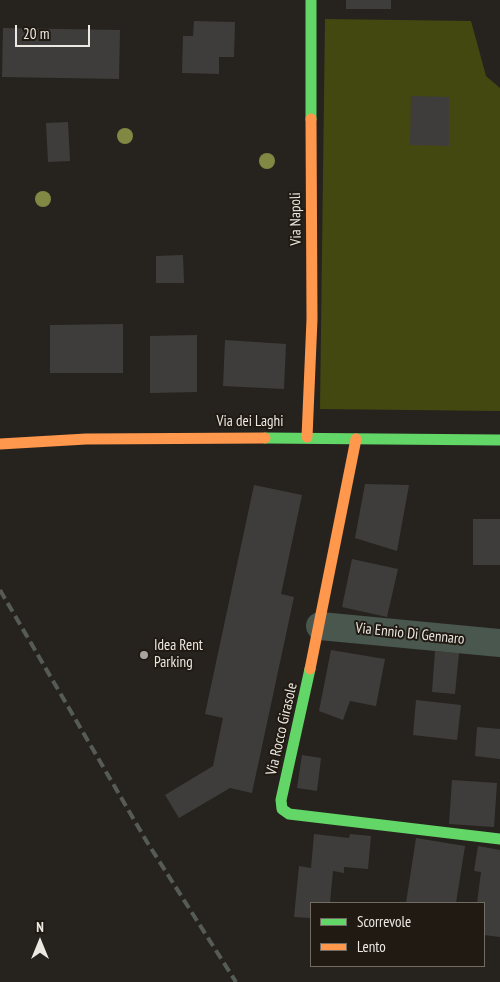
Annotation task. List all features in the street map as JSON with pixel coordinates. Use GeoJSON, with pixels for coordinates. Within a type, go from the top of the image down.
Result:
{"type":"FeatureCollection","features":[{"type":"Feature","properties":{"kind":"street","name":"Via Napoli"},"geometry":{"type":"LineString","coordinates":[[307,437],[312,319],[311,0]]}},
{"type":"Feature","properties":{"kind":"street","name":"Via dei Laghi"},"geometry":{"type":"LineString","coordinates":[[0,444],[96,438],[307,437],[492,439]]}},
{"type":"Feature","properties":{"kind":"street","name":"Via Rocco Girasole"},"geometry":{"type":"LineString","coordinates":[[356,439],[320,626],[281,800],[282,809],[288,814],[500,838]]}},
{"type":"Feature","properties":{"kind":"street","name":"Via Ennio Di Gennaro"},"geometry":{"type":"LineString","coordinates":[[320,626],[500,643]]}},
{"type":"Feature","properties":{"kind":"green space"},"geometry":{"type":"Polygon","coordinates":[[[325,19],[471,21],[486,76],[500,88],[500,411],[320,409],[325,19]]]}},
{"type":"Feature","properties":{"kind":"building"},"geometry":{"type":"Polygon","coordinates":[[[346,0],[391,0],[391,9],[346,9],[346,0]]]}},
{"type":"Feature","properties":{"kind":"building"},"geometry":{"type":"Polygon","coordinates":[[[194,21],[235,22],[234,57],[219,57],[219,74],[182,73],[183,36],[193,36],[194,21]]]}},
{"type":"Feature","properties":{"kind":"building"},"geometry":{"type":"Polygon","coordinates":[[[3,28],[120,30],[119,79],[2,77],[3,28]]]}},
{"type":"Feature","properties":{"kind":"building"},"geometry":{"type":"Polygon","coordinates":[[[411,96],[449,97],[449,146],[410,145],[411,96]]]}},
{"type":"Feature","properties":{"kind":"building"},"geometry":{"type":"Polygon","coordinates":[[[68,122],[70,161],[48,162],[46,123],[68,122]]]}},
{"type":"Feature","properties":{"kind":"building"},"geometry":{"type":"Polygon","coordinates":[[[183,255],[184,283],[156,283],[156,256],[183,255]]]}},
{"type":"Feature","properties":{"kind":"building"},"geometry":{"type":"Polygon","coordinates":[[[123,324],[123,373],[50,373],[50,325],[123,324]]]}},
{"type":"Feature","properties":{"kind":"building"},"geometry":{"type":"Polygon","coordinates":[[[197,335],[197,392],[150,393],[150,336],[197,335]]]}},
{"type":"Feature","properties":{"kind":"building"},"geometry":{"type":"Polygon","coordinates":[[[225,340],[286,344],[284,389],[223,386],[225,340]]]}},
{"type":"Feature","properties":{"kind":"building"},"geometry":{"type":"Polygon","coordinates":[[[365,484],[409,485],[397,551],[355,538],[365,484]]]}},
{"type":"Feature","properties":{"kind":"building"},"geometry":{"type":"Polygon","coordinates":[[[254,485],[302,495],[281,594],[294,597],[252,793],[230,788],[179,818],[165,795],[213,766],[223,718],[205,714],[254,485]]]}},
{"type":"Feature","properties":{"kind":"building"},"geometry":{"type":"Polygon","coordinates":[[[473,519],[500,519],[500,565],[473,565],[473,519]]]}},
{"type":"Feature","properties":{"kind":"building"},"geometry":{"type":"Polygon","coordinates":[[[352,559],[398,569],[387,617],[342,607],[352,559]]]}},
{"type":"Feature","properties":{"kind":"building"},"geometry":{"type":"Polygon","coordinates":[[[331,650],[385,659],[376,706],[350,701],[343,720],[319,711],[331,650]]]}},
{"type":"Feature","properties":{"kind":"building"},"geometry":{"type":"Polygon","coordinates":[[[435,651],[459,653],[455,694],[432,692],[435,651]]]}},
{"type":"Feature","properties":{"kind":"building"},"geometry":{"type":"Polygon","coordinates":[[[416,700],[461,705],[457,740],[413,735],[416,700]]]}},
{"type":"Feature","properties":{"kind":"building"},"geometry":{"type":"Polygon","coordinates":[[[477,727],[500,729],[500,759],[475,756],[477,727]]]}},
{"type":"Feature","properties":{"kind":"building"},"geometry":{"type":"Polygon","coordinates":[[[302,755],[321,758],[317,791],[297,788],[302,755]]]}},
{"type":"Feature","properties":{"kind":"building"},"geometry":{"type":"Polygon","coordinates":[[[452,780],[497,783],[494,827],[449,824],[452,780]]]}},
{"type":"Feature","properties":{"kind":"building"},"geometry":{"type":"Polygon","coordinates":[[[314,834],[349,838],[350,834],[371,836],[368,869],[344,867],[344,873],[333,871],[330,902],[310,902],[310,918],[294,917],[299,866],[311,868],[314,834]]]}},
{"type":"Feature","properties":{"kind":"building"},"geometry":{"type":"Polygon","coordinates":[[[416,838],[465,846],[456,902],[406,902],[416,838]]]}},
{"type":"Feature","properties":{"kind":"building"},"geometry":{"type":"Polygon","coordinates":[[[478,846],[500,850],[500,937],[485,935],[485,902],[477,902],[481,872],[474,871],[478,846]]]}},
{"type":"Feature","properties":{"kind":"railway"},"geometry":{"type":"LineString","coordinates":[[0,590],[147,842],[236,982]]}},
{"type":"Feature","properties":{"kind":"traffic: fast"},"geometry":{"type":"LineString","coordinates":[[311,0],[311,119]]}},
{"type":"Feature","properties":{"kind":"traffic: fast"},"geometry":{"type":"LineString","coordinates":[[265,438],[500,440]]}},
{"type":"Feature","properties":{"kind":"traffic: fast"},"geometry":{"type":"LineString","coordinates":[[310,669],[281,800],[282,809],[289,814],[500,839]]}},
{"type":"Feature","properties":{"kind":"traffic: slow"},"geometry":{"type":"LineString","coordinates":[[307,437],[312,319],[311,119]]}},
{"type":"Feature","properties":{"kind":"traffic: slow"},"geometry":{"type":"LineString","coordinates":[[0,444],[86,439],[265,438]]}},
{"type":"Feature","properties":{"kind":"traffic: slow"},"geometry":{"type":"LineString","coordinates":[[310,669],[356,439]]}},
{"type":"Feature","properties":{"kind":"place","name":"Idea Rent Parking"},"geometry":{"type":"Point","coordinates":[144,655]}}]}
